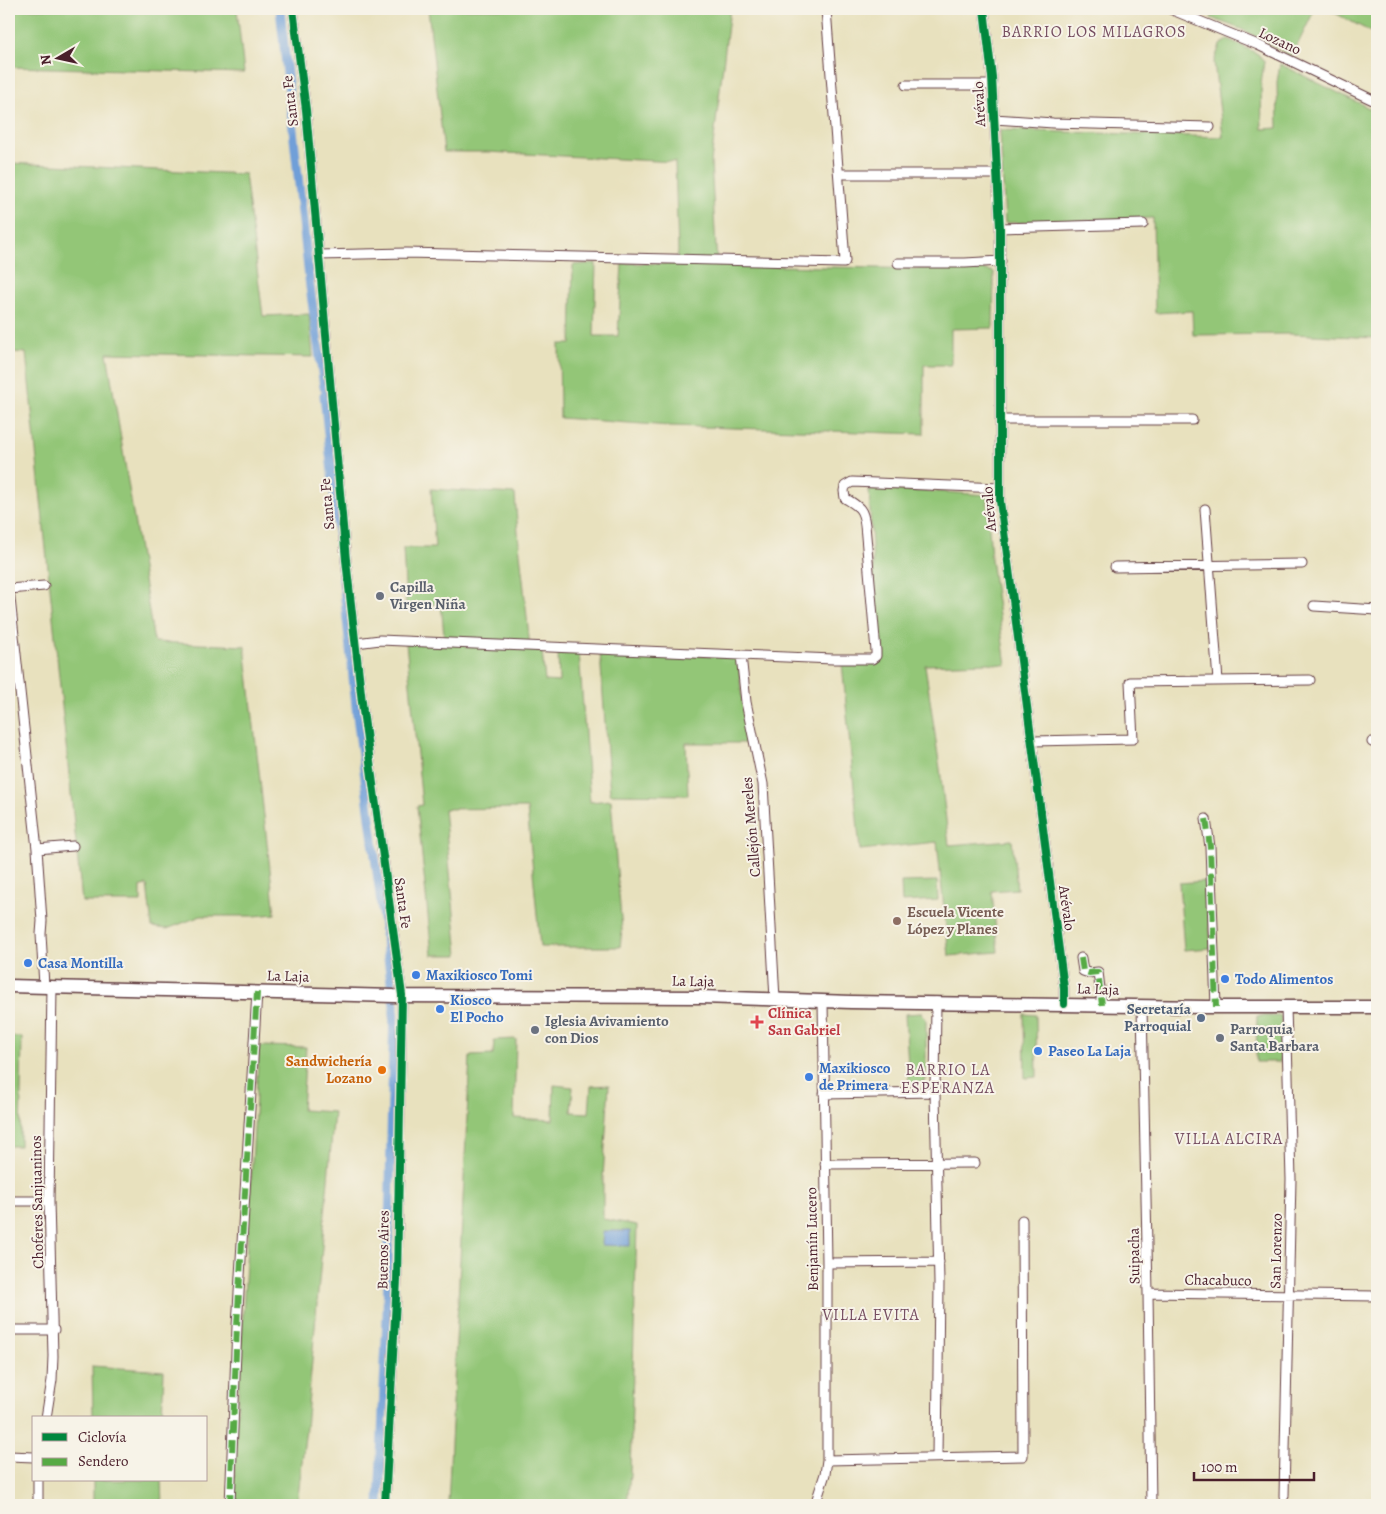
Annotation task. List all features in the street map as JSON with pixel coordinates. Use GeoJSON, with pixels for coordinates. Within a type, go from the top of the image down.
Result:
{"type":"FeatureCollection","features":[{"type":"Feature","properties":{"kind":"main road","name":"La Laja"},"geometry":{"type":"LineString","coordinates":[[9,986],[396,996],[775,999],[1216,1007],[1377,1007]]}},
{"type":"Feature","properties":{"kind":"street","name":"Santa Fe"},"geometry":{"type":"LineString","coordinates":[[293,9],[306,110],[346,560],[396,996]]}},
{"type":"Feature","properties":{"kind":"street"},"geometry":{"type":"LineString","coordinates":[[319,255],[406,254],[844,263],[826,9]]}},
{"type":"Feature","properties":{"kind":"street","name":"Arévalo"},"geometry":{"type":"LineString","coordinates":[[984,9],[992,86],[1000,228],[1001,507],[1064,988],[1064,1004]]}},
{"type":"Feature","properties":{"kind":"street","name":"Lozano"},"geometry":{"type":"LineString","coordinates":[[1170,9],[1258,45],[1377,102]]}},
{"type":"Feature","properties":{"kind":"street"},"geometry":{"type":"LineString","coordinates":[[906,85],[992,86]]}},
{"type":"Feature","properties":{"kind":"street"},"geometry":{"type":"LineString","coordinates":[[994,119],[1053,123],[1210,127]]}},
{"type":"Feature","properties":{"kind":"street"},"geometry":{"type":"LineString","coordinates":[[839,174],[997,174]]}},
{"type":"Feature","properties":{"kind":"street"},"geometry":{"type":"LineString","coordinates":[[1000,228],[1143,224]]}},
{"type":"Feature","properties":{"kind":"street"},"geometry":{"type":"LineString","coordinates":[[898,263],[1001,261]]}},
{"type":"Feature","properties":{"kind":"street"},"geometry":{"type":"LineString","coordinates":[[1000,420],[1192,420]]}},
{"type":"Feature","properties":{"kind":"street"},"geometry":{"type":"LineString","coordinates":[[356,643],[380,640],[833,659],[872,659],[876,656],[864,514],[860,507],[846,498],[845,486],[852,482],[1000,488]]}},
{"type":"Feature","properties":{"kind":"street"},"geometry":{"type":"LineString","coordinates":[[1205,509],[1218,681]]}},
{"type":"Feature","properties":{"kind":"street"},"geometry":{"type":"LineString","coordinates":[[1115,567],[1302,564]]}},
{"type":"Feature","properties":{"kind":"street"},"geometry":{"type":"LineString","coordinates":[[9,589],[44,586]]}},
{"type":"Feature","properties":{"kind":"street","name":"Choferes Sanjuaninos"},"geometry":{"type":"LineString","coordinates":[[9,589],[37,849],[42,921],[41,934],[48,986],[49,1200],[54,1330],[52,1380],[46,1416]]}},
{"type":"Feature","properties":{"kind":"street"},"geometry":{"type":"LineString","coordinates":[[1314,606],[1377,610]]}},
{"type":"Feature","properties":{"kind":"street","name":"Callejón Mereles"},"geometry":{"type":"LineString","coordinates":[[741,655],[746,702],[763,784],[775,999]]}},
{"type":"Feature","properties":{"kind":"street"},"geometry":{"type":"LineString","coordinates":[[9,671],[18,670]]}},
{"type":"Feature","properties":{"kind":"street"},"geometry":{"type":"LineString","coordinates":[[1032,740],[1133,738],[1130,682],[1310,680]]}},
{"type":"Feature","properties":{"kind":"street"},"geometry":{"type":"LineString","coordinates":[[1206,819],[1210,847],[1216,1007]]}},
{"type":"Feature","properties":{"kind":"street"},"geometry":{"type":"LineString","coordinates":[[37,849],[73,846]]}},
{"type":"Feature","properties":{"kind":"street"},"geometry":{"type":"LineString","coordinates":[[1081,958],[1083,971],[1089,973],[1098,972],[1102,1005]]}},
{"type":"Feature","properties":{"kind":"street"},"geometry":{"type":"LineString","coordinates":[[230,1505],[238,1316],[257,992]]}},
{"type":"Feature","properties":{"kind":"street","name":"Buenos Aires"},"geometry":{"type":"LineString","coordinates":[[384,1505],[397,1280],[396,996]]}},
{"type":"Feature","properties":{"kind":"street","name":"Benjamín Lucero"},"geometry":{"type":"LineString","coordinates":[[815,1505],[825,1474],[827,1460],[827,1263],[823,1001]]}},
{"type":"Feature","properties":{"kind":"street"},"geometry":{"type":"LineString","coordinates":[[936,1002],[935,1092],[939,1262],[938,1458]]}},
{"type":"Feature","properties":{"kind":"street","name":"Suipacha"},"geometry":{"type":"LineString","coordinates":[[1142,1006],[1151,1505]]}},
{"type":"Feature","properties":{"kind":"street","name":"San Lorenzo"},"geometry":{"type":"LineString","coordinates":[[1284,1496],[1291,1179],[1286,1007]]}},
{"type":"Feature","properties":{"kind":"street"},"geometry":{"type":"LineString","coordinates":[[824,1094],[935,1092]]}},
{"type":"Feature","properties":{"kind":"street"},"geometry":{"type":"LineString","coordinates":[[825,1164],[975,1163]]}},
{"type":"Feature","properties":{"kind":"street"},"geometry":{"type":"LineString","coordinates":[[9,1201],[49,1200]]}},
{"type":"Feature","properties":{"kind":"street"},"geometry":{"type":"LineString","coordinates":[[827,1460],[1023,1456],[1022,1220]]}},
{"type":"Feature","properties":{"kind":"street"},"geometry":{"type":"LineString","coordinates":[[827,1263],[939,1262]]}},
{"type":"Feature","properties":{"kind":"street","name":"Chacabuco"},"geometry":{"type":"LineString","coordinates":[[1148,1293],[1377,1296]]}},
{"type":"Feature","properties":{"kind":"street"},"geometry":{"type":"LineString","coordinates":[[9,1330],[54,1330]]}},
{"type":"Feature","properties":{"kind":"street"},"geometry":{"type":"LineString","coordinates":[[9,1456],[32,1457]]}},
{"type":"Feature","properties":{"kind":"street"},"geometry":{"type":"LineString","coordinates":[[38,1482],[38,1505]]}},
{"type":"Feature","properties":{"kind":"green space"},"geometry":{"type":"Polygon","coordinates":[[[9,9],[237,9],[244,73],[9,67],[9,9]]]}},
{"type":"Feature","properties":{"kind":"green space"},"geometry":{"type":"Polygon","coordinates":[[[428,9],[730,9],[711,162],[717,265],[986,270],[994,272],[993,328],[951,329],[951,365],[924,365],[924,434],[670,426],[560,418],[559,344],[571,344],[573,265],[596,263],[594,336],[618,336],[622,263],[676,264],[678,251],[675,162],[488,152],[444,152],[428,9]]]}},
{"type":"Feature","properties":{"kind":"green space"},"geometry":{"type":"Polygon","coordinates":[[[1214,9],[1315,9],[1292,56],[1241,29],[1211,18],[1214,9]]]}},
{"type":"Feature","properties":{"kind":"green space"},"geometry":{"type":"Polygon","coordinates":[[[1327,9],[1377,9],[1377,35],[1327,9]]]}},
{"type":"Feature","properties":{"kind":"green space"},"geometry":{"type":"Polygon","coordinates":[[[1228,39],[1258,54],[1264,61],[1261,85],[1262,129],[1278,128],[1277,82],[1280,64],[1377,112],[1377,338],[1292,334],[1193,335],[1192,311],[1155,313],[1153,218],[1005,223],[1000,130],[1223,137],[1214,62],[1220,45],[1228,39]]]}},
{"type":"Feature","properties":{"kind":"green space"},"geometry":{"type":"Polygon","coordinates":[[[9,163],[245,174],[263,316],[309,314],[313,357],[107,353],[154,642],[245,646],[275,914],[201,916],[167,929],[152,927],[147,885],[141,886],[141,902],[82,902],[26,353],[11,352],[9,334],[9,163]]]}},
{"type":"Feature","properties":{"kind":"green space"},"geometry":{"type":"Polygon","coordinates":[[[431,489],[515,494],[530,650],[542,651],[545,681],[559,682],[558,652],[579,652],[590,802],[611,800],[622,930],[620,947],[540,947],[527,808],[444,809],[458,955],[432,955],[417,806],[422,805],[406,643],[445,645],[441,604],[406,605],[403,548],[435,548],[431,489]]]}},
{"type":"Feature","properties":{"kind":"green space"},"geometry":{"type":"Polygon","coordinates":[[[869,490],[987,495],[991,559],[1006,665],[988,663],[925,665],[949,845],[1012,840],[1017,889],[992,891],[998,952],[949,956],[937,842],[860,850],[842,663],[871,663],[878,661],[869,490]]]}},
{"type":"Feature","properties":{"kind":"green space"},"geometry":{"type":"Polygon","coordinates":[[[600,653],[738,657],[746,743],[686,743],[688,795],[610,794],[600,653]]]}},
{"type":"Feature","properties":{"kind":"green space"},"geometry":{"type":"Polygon","coordinates":[[[937,881],[938,900],[902,902],[901,882],[937,881]]]}},
{"type":"Feature","properties":{"kind":"green space"},"geometry":{"type":"Polygon","coordinates":[[[1207,881],[1211,948],[1184,950],[1179,883],[1207,881]]]}},
{"type":"Feature","properties":{"kind":"green space"},"geometry":{"type":"Polygon","coordinates":[[[922,1013],[926,1019],[926,1080],[920,1083],[909,1084],[905,1014],[922,1013]]]}},
{"type":"Feature","properties":{"kind":"green space"},"geometry":{"type":"Polygon","coordinates":[[[1024,1014],[1036,1015],[1037,1077],[1025,1078],[1024,1014]]]}},
{"type":"Feature","properties":{"kind":"green space"},"geometry":{"type":"Polygon","coordinates":[[[1257,1016],[1281,1016],[1280,1062],[1256,1062],[1257,1016]]]}},
{"type":"Feature","properties":{"kind":"green space"},"geometry":{"type":"Polygon","coordinates":[[[9,1037],[22,1037],[20,1146],[9,1146],[9,1037]]]}},
{"type":"Feature","properties":{"kind":"green space"},"geometry":{"type":"Polygon","coordinates":[[[516,1039],[514,1118],[553,1120],[554,1085],[573,1087],[571,1112],[589,1113],[591,1086],[609,1085],[603,1177],[603,1219],[637,1225],[630,1475],[627,1505],[448,1505],[470,1056],[493,1055],[494,1040],[516,1039]]]}},
{"type":"Feature","properties":{"kind":"green space"},"geometry":{"type":"Polygon","coordinates":[[[259,1046],[306,1047],[302,1110],[334,1112],[306,1428],[297,1505],[234,1505],[235,1447],[259,1046]]]}},
{"type":"Feature","properties":{"kind":"green space"},"geometry":{"type":"Polygon","coordinates":[[[92,1366],[164,1371],[162,1416],[93,1416],[92,1366]]]}},
{"type":"Feature","properties":{"kind":"green space"},"geometry":{"type":"Polygon","coordinates":[[[93,1482],[161,1482],[162,1505],[93,1505],[93,1482]]]}},
{"type":"Feature","properties":{"kind":"green space"},"geometry":{"type":"Polygon","coordinates":[[[963,1501],[963,1505],[897,1505],[896,1503],[963,1501]]]}},
{"type":"Feature","properties":{"kind":"water"},"geometry":{"type":"Polygon","coordinates":[[[603,1231],[630,1231],[630,1246],[602,1245],[603,1231]]]}},
{"type":"Feature","properties":{"kind":"waterway"},"geometry":{"type":"LineString","coordinates":[[280,9],[310,287],[324,387]]}},
{"type":"Feature","properties":{"kind":"waterway"},"geometry":{"type":"LineString","coordinates":[[324,395],[357,716],[394,1005],[387,1315],[379,1505]]}},
{"type":"Feature","properties":{"kind":"marked path"},"geometry":{"type":"LineString","coordinates":[[1206,819],[1210,847],[1216,1007]]}},
{"type":"Feature","properties":{"kind":"marked path"},"geometry":{"type":"LineString","coordinates":[[1081,958],[1083,971],[1089,973],[1098,972],[1102,1005]]}},
{"type":"Feature","properties":{"kind":"marked path"},"geometry":{"type":"LineString","coordinates":[[230,1505],[237,1326],[257,992]]}},
{"type":"Feature","properties":{"kind":"cycle path"},"geometry":{"type":"LineString","coordinates":[[293,9],[306,110],[346,560],[363,711],[402,995],[397,1280],[385,1505]]}},
{"type":"Feature","properties":{"kind":"cycle path"},"geometry":{"type":"LineString","coordinates":[[984,9],[992,77],[1000,228],[1000,501],[1064,988],[1064,1004]]}},
{"type":"Feature","properties":{"kind":"place","name":"Capilla Virgen Niña"},"geometry":{"type":"Point","coordinates":[380,596]}},
{"type":"Feature","properties":{"kind":"place","name":"Escuela Vicente López y Planes"},"geometry":{"type":"Point","coordinates":[897,921]}},
{"type":"Feature","properties":{"kind":"place","name":"Casa Montilla"},"geometry":{"type":"Point","coordinates":[28,963]}},
{"type":"Feature","properties":{"kind":"place","name":"Maxikiosco Tomi"},"geometry":{"type":"Point","coordinates":[416,975]}},
{"type":"Feature","properties":{"kind":"place","name":"Todo Alimentos"},"geometry":{"type":"Point","coordinates":[1225,979]}},
{"type":"Feature","properties":{"kind":"place","name":"Kiosco El Pocho"},"geometry":{"type":"Point","coordinates":[440,1009]}},
{"type":"Feature","properties":{"kind":"place","name":"Secretaría Parroquial"},"geometry":{"type":"Point","coordinates":[1201,1018]}},
{"type":"Feature","properties":{"kind":"place","name":"Clínica San Gabriel"},"geometry":{"type":"Point","coordinates":[757,1022]}},
{"type":"Feature","properties":{"kind":"place","name":"Iglesia Avivamiento con Dios"},"geometry":{"type":"Point","coordinates":[535,1030]}},
{"type":"Feature","properties":{"kind":"place","name":"Parroquia Santa Barbara"},"geometry":{"type":"Point","coordinates":[1220,1038]}},
{"type":"Feature","properties":{"kind":"place","name":"Paseo La Laja"},"geometry":{"type":"Point","coordinates":[1038,1051]}},
{"type":"Feature","properties":{"kind":"place","name":"Sandwichería Lozano"},"geometry":{"type":"Point","coordinates":[382,1070]}},
{"type":"Feature","properties":{"kind":"place","name":"Maxikiosco de Primera"},"geometry":{"type":"Point","coordinates":[809,1077]}},
{"type":"Feature","properties":{"kind":"district","name":"BARRIO LOS MILAGROS"},"geometry":{"type":"Point","coordinates":[1094,32]}},
{"type":"Feature","properties":{"kind":"district","name":"BARRIO LA ESPERANZA"},"geometry":{"type":"Point","coordinates":[948,1079]}},
{"type":"Feature","properties":{"kind":"district","name":"VILLA ALCIRA"},"geometry":{"type":"Point","coordinates":[1229,1139]}},
{"type":"Feature","properties":{"kind":"district","name":"VILLA EVITA"},"geometry":{"type":"Point","coordinates":[871,1315]}}]}
